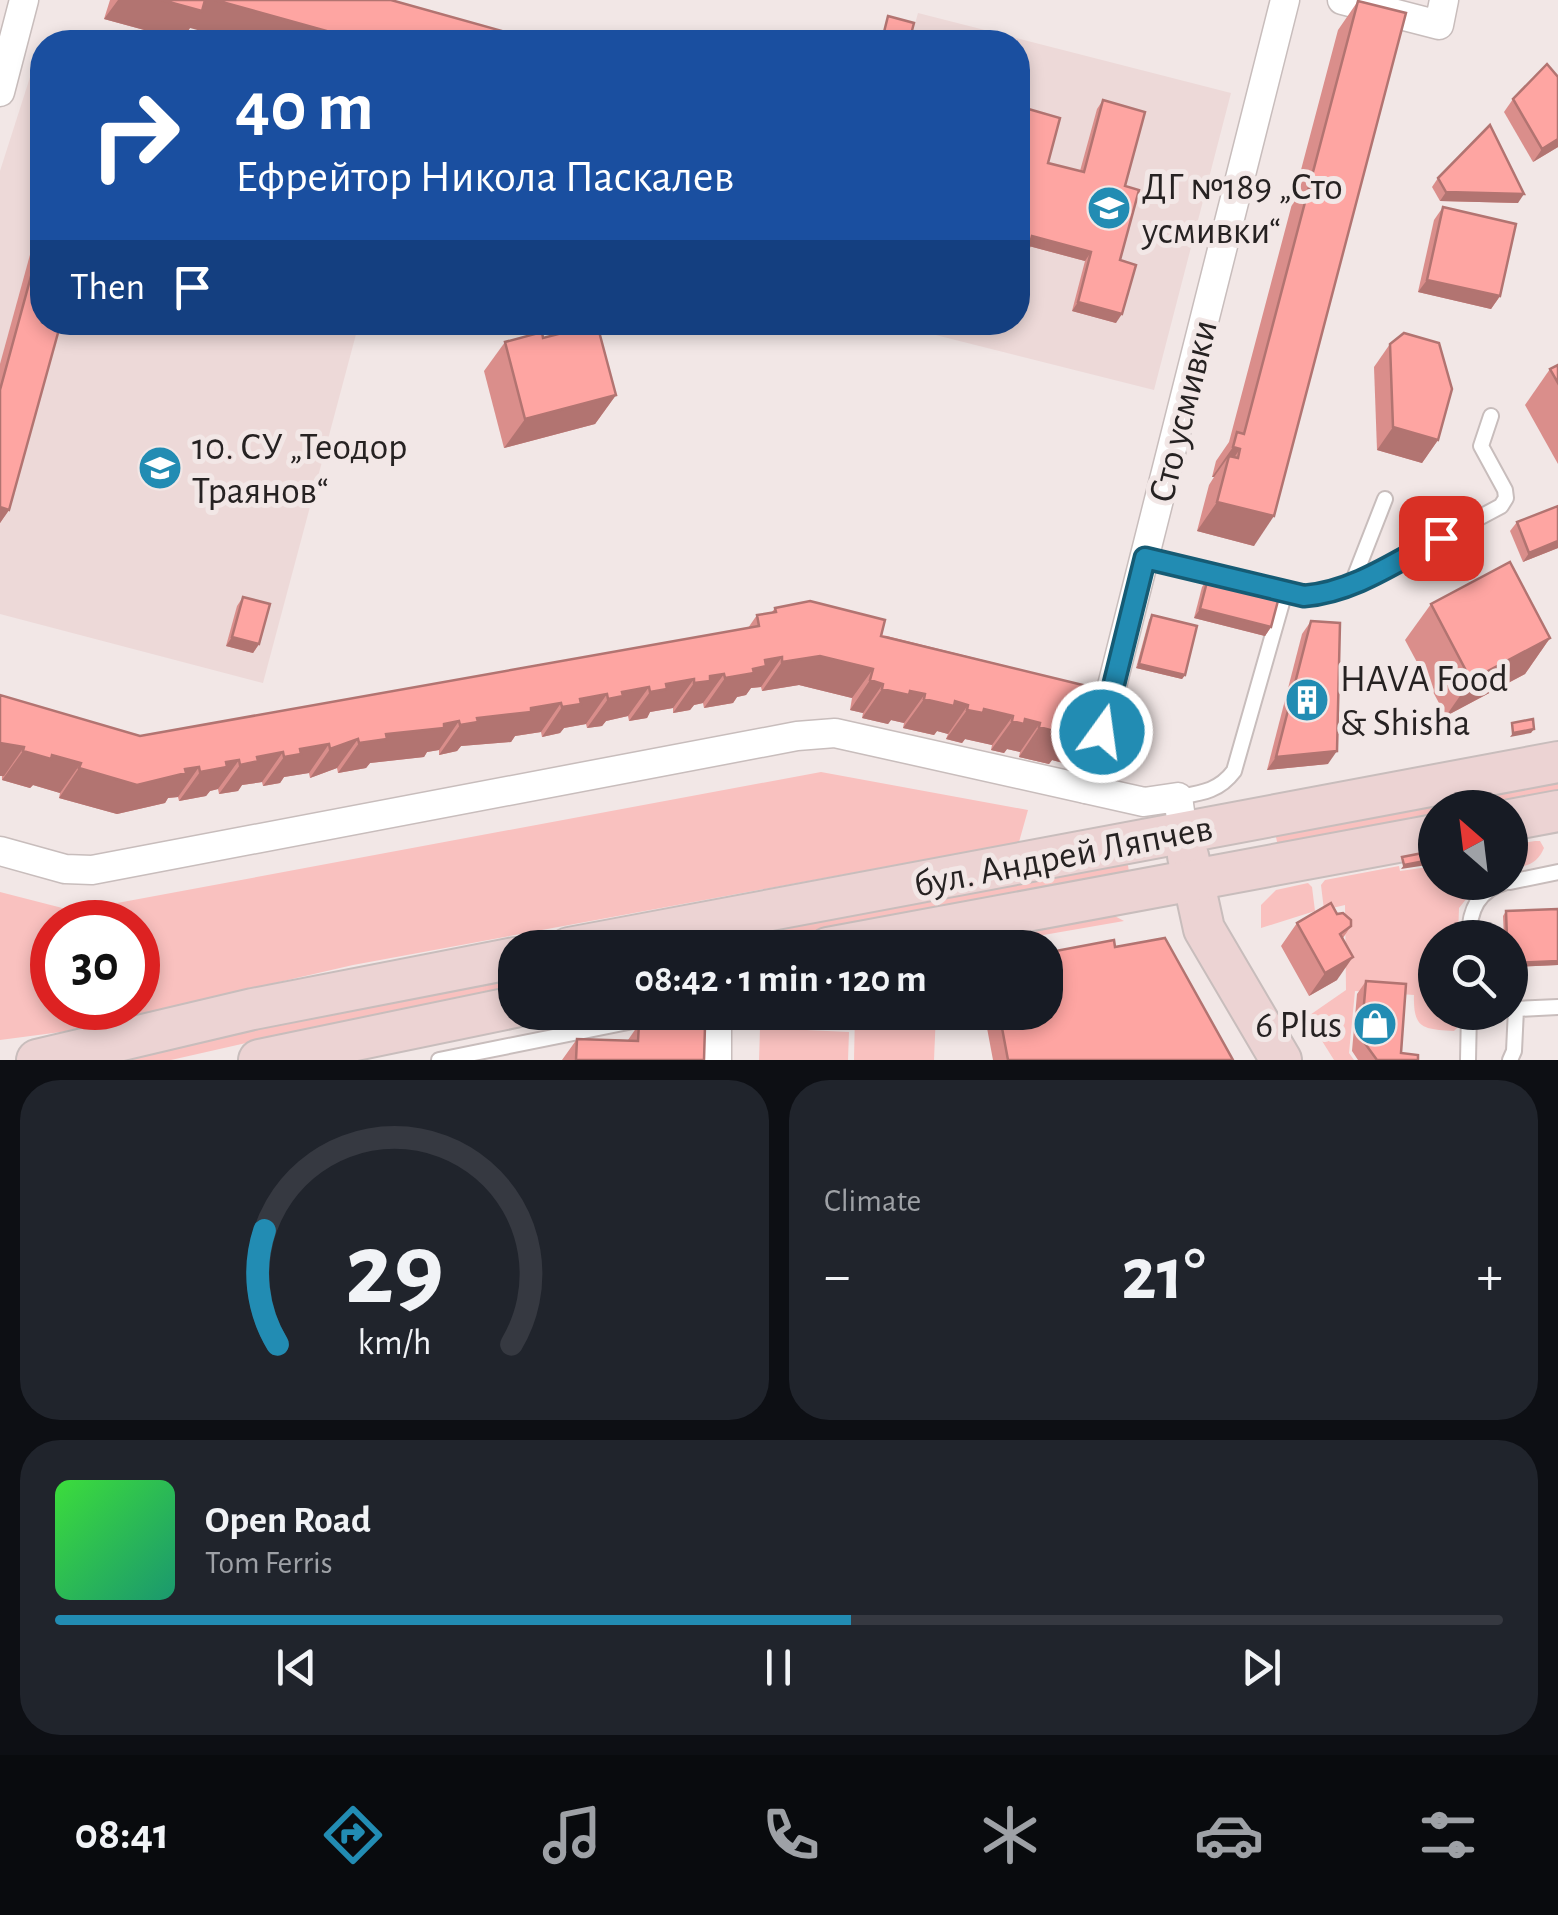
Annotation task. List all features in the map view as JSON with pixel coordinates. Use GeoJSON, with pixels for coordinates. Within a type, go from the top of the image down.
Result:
{"type":"FeatureCollection","features":[{"type":"Feature","properties":{"kind":"main road","name":"бул. Андрей Ляпчев"},"geometry":{"type":"LineString","coordinates":[[651,930],[1180,815],[1558,762]]}},
{"type":"Feature","properties":{"kind":"main road"},"geometry":{"type":"LineString","coordinates":[[1528,817],[1558,811]]}},
{"type":"Feature","properties":{"kind":"main road"},"geometry":{"type":"LineString","coordinates":[[1180,815],[1204,929],[1281,1060]]}},
{"type":"Feature","properties":{"kind":"main road","name":"бул. Андрей Ляпчев"},"geometry":{"type":"LineString","coordinates":[[924,930],[1418,838]]}},
{"type":"Feature","properties":{"kind":"main road"},"geometry":{"type":"LineString","coordinates":[[37,1060],[253,1009],[498,961]]}},
{"type":"Feature","properties":{"kind":"main road"},"geometry":{"type":"LineString","coordinates":[[258,1060],[498,1011]]}},
{"type":"Feature","properties":{"kind":"street"},"geometry":{"type":"LineString","coordinates":[[0,92],[24,0]]}},
{"type":"Feature","properties":{"kind":"street","name":"Сто усмивки"},"geometry":{"type":"LineString","coordinates":[[1086,789],[1285,0]]}},
{"type":"Feature","properties":{"kind":"street"},"geometry":{"type":"LineString","coordinates":[[1342,0],[1439,25],[1444,0]]}},
{"type":"Feature","properties":{"kind":"street"},"geometry":{"type":"LineString","coordinates":[[0,851],[64,869],[92,870],[818,734],[851,736],[1144,802],[1180,815]]}},
{"type":"Feature","properties":{"kind":"street"},"geometry":{"type":"LineString","coordinates":[[717,1030],[717,1060]]}},
{"type":"Feature","properties":{"kind":"lane"},"geometry":{"type":"LineString","coordinates":[[1145,558],[1304,596],[1328,594],[1351,586],[1501,506],[1506,498],[1504,490],[1481,446],[1491,416]]}},
{"type":"Feature","properties":{"kind":"lane"},"geometry":{"type":"LineString","coordinates":[[1351,586],[1385,499]]}},
{"type":"Feature","properties":{"kind":"lane"},"geometry":{"type":"LineString","coordinates":[[1180,815],[1224,784],[1234,771],[1284,592]]}},
{"type":"Feature","properties":{"kind":"lane"},"geometry":{"type":"LineString","coordinates":[[1528,878],[1558,872]]}},
{"type":"Feature","properties":{"kind":"lane"},"geometry":{"type":"LineString","coordinates":[[1510,1060],[1516,1009],[1558,1007]]}},
{"type":"Feature","properties":{"kind":"lane"},"geometry":{"type":"LineString","coordinates":[[439,1060],[588,1030]]}},
{"type":"Feature","properties":{"kind":"lane"},"geometry":{"type":"LineString","coordinates":[[1468,1060],[1469,1030]]}},
{"type":"Feature","properties":{"kind":"shaded area","name":"ДГ №189 „Сто усмивки“"},"geometry":{"type":"Polygon","coordinates":[[[918,13],[985,30],[913,30],[918,13]]]}},
{"type":"Feature","properties":{"kind":"shaded area","name":"ДГ №189 „Сто усмивки“"},"geometry":{"type":"Polygon","coordinates":[[[1030,42],[1231,93],[1154,390],[936,335],[1030,335],[1030,42]]]}},
{"type":"Feature","properties":{"kind":"shaded area","name":"10. СУ „Теодор Траянов“"},"geometry":{"type":"Polygon","coordinates":[[[30,77],[30,335],[356,335],[263,683],[0,614],[0,171],[30,77]]]}},
{"type":"Feature","properties":{"kind":"shaded area"},"geometry":{"type":"Polygon","coordinates":[[[821,772],[1028,810],[1019,842],[543,930],[498,930],[498,938],[353,965],[160,1009],[160,900],[133,900],[821,772]]]}},
{"type":"Feature","properties":{"kind":"shaded area"},"geometry":{"type":"Polygon","coordinates":[[[1558,779],[1558,792],[1528,798],[1528,790],[1499,790],[1558,779]]]}},
{"type":"Feature","properties":{"kind":"shaded area"},"geometry":{"type":"Polygon","coordinates":[[[1418,805],[1418,819],[1278,847],[1275,832],[1418,805]]]}},
{"type":"Feature","properties":{"kind":"shaded area"},"geometry":{"type":"Polygon","coordinates":[[[1540,841],[1544,848],[1528,864],[1528,843],[1540,841]]]}},
{"type":"Feature","properties":{"kind":"shaded area"},"geometry":{"type":"Polygon","coordinates":[[[1127,860],[1130,877],[842,930],[759,930],[1127,860]]]}},
{"type":"Feature","properties":{"kind":"shaded area"},"geometry":{"type":"Polygon","coordinates":[[[1399,866],[1400,871],[1418,868],[1418,900],[1465,900],[1459,908],[1459,920],[1418,920],[1418,1021],[1414,995],[1355,991],[1349,1053],[1354,1060],[1334,1060],[1307,1017],[1346,990],[1345,905],[1324,910],[1321,885],[1325,880],[1399,866]]]}},
{"type":"Feature","properties":{"kind":"shaded area"},"geometry":{"type":"Polygon","coordinates":[[[1308,883],[1315,911],[1261,928],[1261,905],[1276,890],[1308,883]]]}},
{"type":"Feature","properties":{"kind":"shaded area"},"geometry":{"type":"Polygon","coordinates":[[[0,892],[31,900],[30,1030],[70,1030],[0,1040],[0,892]]]}},
{"type":"Feature","properties":{"kind":"shaded area"},"geometry":{"type":"Polygon","coordinates":[[[1111,914],[1124,921],[1063,932],[1027,930],[1111,914]]]}},
{"type":"Feature","properties":{"kind":"shaded area"},"geometry":{"type":"Polygon","coordinates":[[[498,978],[498,994],[299,1031],[171,1060],[108,1060],[297,1017],[498,978]]]}},
{"type":"Feature","properties":{"kind":"shaded area"},"geometry":{"type":"Polygon","coordinates":[[[760,1030],[849,1032],[848,1060],[759,1060],[760,1030]]]}},
{"type":"Feature","properties":{"kind":"shaded area"},"geometry":{"type":"Polygon","coordinates":[[[855,1030],[935,1030],[934,1060],[854,1060],[855,1030]]]}},
{"type":"Feature","properties":{"kind":"building"},"geometry":{"type":"Polygon","coordinates":[[[162,0],[205,0],[202,11],[162,0]]]}},
{"type":"Feature","properties":{"kind":"building"},"geometry":{"type":"Polygon","coordinates":[[[215,0],[391,0],[498,30],[323,30],[215,0]]]}},
{"type":"Feature","properties":{"kind":"building"},"geometry":{"type":"Polygon","coordinates":[[[1358,1],[1406,13],[1274,516],[1217,502],[1229,456],[1238,458],[1240,449],[1233,447],[1237,432],[1244,434],[1358,1]]]}},
{"type":"Feature","properties":{"kind":"building"},"geometry":{"type":"Polygon","coordinates":[[[888,16],[914,23],[912,30],[884,30],[888,16]]]}},
{"type":"Feature","properties":{"kind":"building"},"geometry":{"type":"Polygon","coordinates":[[[1547,64],[1558,77],[1558,139],[1542,149],[1513,99],[1547,64]]]}},
{"type":"Feature","properties":{"kind":"building"},"geometry":{"type":"Polygon","coordinates":[[[1103,100],[1145,112],[1125,186],[1139,190],[1120,260],[1136,265],[1122,314],[1078,302],[1091,252],[1032,236],[1030,243],[1030,109],[1060,118],[1048,163],[1084,172],[1103,100]]]}},
{"type":"Feature","properties":{"kind":"building"},"geometry":{"type":"Polygon","coordinates":[[[1490,125],[1524,194],[1446,192],[1438,178],[1490,125]]]}},
{"type":"Feature","properties":{"kind":"building"},"geometry":{"type":"Polygon","coordinates":[[[1443,207],[1516,224],[1500,296],[1427,280],[1443,207]]]}},
{"type":"Feature","properties":{"kind":"building"},"geometry":{"type":"Polygon","coordinates":[[[30,280],[30,335],[57,335],[9,510],[0,507],[0,390],[30,280]]]}},
{"type":"Feature","properties":{"kind":"building"},"geometry":{"type":"Polygon","coordinates":[[[1404,333],[1439,343],[1452,389],[1438,440],[1393,427],[1390,344],[1404,333]]]}},
{"type":"Feature","properties":{"kind":"building"},"geometry":{"type":"Polygon","coordinates":[[[531,335],[600,335],[616,395],[525,419],[505,342],[531,335]]]}},
{"type":"Feature","properties":{"kind":"building"},"geometry":{"type":"Polygon","coordinates":[[[1558,365],[1558,383],[1550,369],[1558,365]]]}},
{"type":"Feature","properties":{"kind":"building"},"geometry":{"type":"Polygon","coordinates":[[[1558,506],[1558,541],[1529,553],[1517,522],[1558,506]]]}},
{"type":"Feature","properties":{"kind":"building"},"geometry":{"type":"Polygon","coordinates":[[[1510,562],[1550,638],[1471,680],[1431,604],[1510,562]]]}},
{"type":"Feature","properties":{"kind":"building"},"geometry":{"type":"Polygon","coordinates":[[[1208,578],[1279,597],[1271,627],[1200,609],[1208,578]]]}},
{"type":"Feature","properties":{"kind":"building"},"geometry":{"type":"Polygon","coordinates":[[[243,597],[270,604],[259,644],[232,637],[243,597]]]}},
{"type":"Feature","properties":{"kind":"building"},"geometry":{"type":"Polygon","coordinates":[[[810,601],[885,620],[881,636],[1099,689],[1087,734],[1071,730],[1069,735],[1025,719],[1024,724],[1012,721],[1013,716],[984,709],[983,713],[967,710],[968,705],[955,701],[954,706],[924,699],[925,694],[882,689],[883,684],[870,680],[873,669],[820,656],[782,662],[782,657],[765,660],[766,666],[753,669],[754,673],[725,678],[724,674],[710,676],[710,681],[694,683],[694,679],[666,684],[667,689],[650,692],[649,687],[622,692],[623,696],[608,699],[607,694],[580,699],[581,704],[562,707],[561,703],[531,708],[531,712],[477,718],[478,722],[460,725],[459,721],[444,724],[444,728],[386,734],[387,739],[359,743],[358,739],[330,749],[329,744],[300,749],[301,754],[284,757],[283,752],[240,765],[239,760],[226,762],[227,767],[200,772],[199,767],[185,769],[186,773],[137,785],[79,768],[81,763],[52,755],[51,759],[23,751],[24,747],[0,743],[0,695],[140,736],[759,626],[757,615],[810,601]]]}},
{"type":"Feature","properties":{"kind":"building"},"geometry":{"type":"Polygon","coordinates":[[[1152,615],[1197,626],[1185,675],[1139,664],[1152,615]]]}},
{"type":"Feature","properties":{"kind":"building","name":"HAVA Food & Shisha"},"geometry":{"type":"Polygon","coordinates":[[[1311,621],[1340,623],[1337,751],[1276,757],[1311,621]]]}},
{"type":"Feature","properties":{"kind":"building"},"geometry":{"type":"Polygon","coordinates":[[[1533,719],[1534,729],[1513,733],[1512,723],[1533,719]]]}},
{"type":"Feature","properties":{"kind":"building"},"geometry":{"type":"Polygon","coordinates":[[[1418,854],[1418,862],[1404,865],[1402,857],[1418,854]]]}},
{"type":"Feature","properties":{"kind":"building"},"geometry":{"type":"Polygon","coordinates":[[[1331,903],[1337,914],[1343,913],[1351,920],[1351,926],[1340,934],[1353,957],[1325,973],[1297,923],[1331,903]]]}},
{"type":"Feature","properties":{"kind":"building"},"geometry":{"type":"Polygon","coordinates":[[[1558,909],[1558,961],[1528,962],[1528,920],[1506,920],[1506,911],[1558,909]]]}},
{"type":"Feature","properties":{"kind":"building"},"geometry":{"type":"Polygon","coordinates":[[[1165,938],[1233,1060],[1008,1060],[1002,1030],[1063,1030],[1063,950],[1114,940],[1115,947],[1165,938]]]}},
{"type":"Feature","properties":{"kind":"building","name":"6 Plus"},"geometry":{"type":"Polygon","coordinates":[[[1366,981],[1406,984],[1401,1053],[1418,1055],[1418,1060],[1377,1060],[1361,1038],[1366,981]]]}},
{"type":"Feature","properties":{"kind":"building"},"geometry":{"type":"Polygon","coordinates":[[[639,1030],[705,1030],[704,1060],[576,1060],[577,1039],[638,1041],[639,1030]]]}},
{"type":"Feature","properties":{"kind":"place","name":"ДГ №189 „Сто усмивки“"},"geometry":{"type":"Point","coordinates":[1109,208]}},
{"type":"Feature","properties":{"kind":"place","name":"10. СУ „Теодор Траянов“"},"geometry":{"type":"Point","coordinates":[160,468]}},
{"type":"Feature","properties":{"kind":"place","name":"HAVA Food & Shisha"},"geometry":{"type":"Point","coordinates":[1307,700]}},
{"type":"Feature","properties":{"kind":"place","name":"6 Plus"},"geometry":{"type":"Point","coordinates":[1375,1024]}},
{"type":"Feature","properties":{"kind":"route"},"geometry":{"type":"LineString","coordinates":[[1102,732],[1145,558],[1304,596],[1328,594],[1351,586],[1441,538]]}}]}
